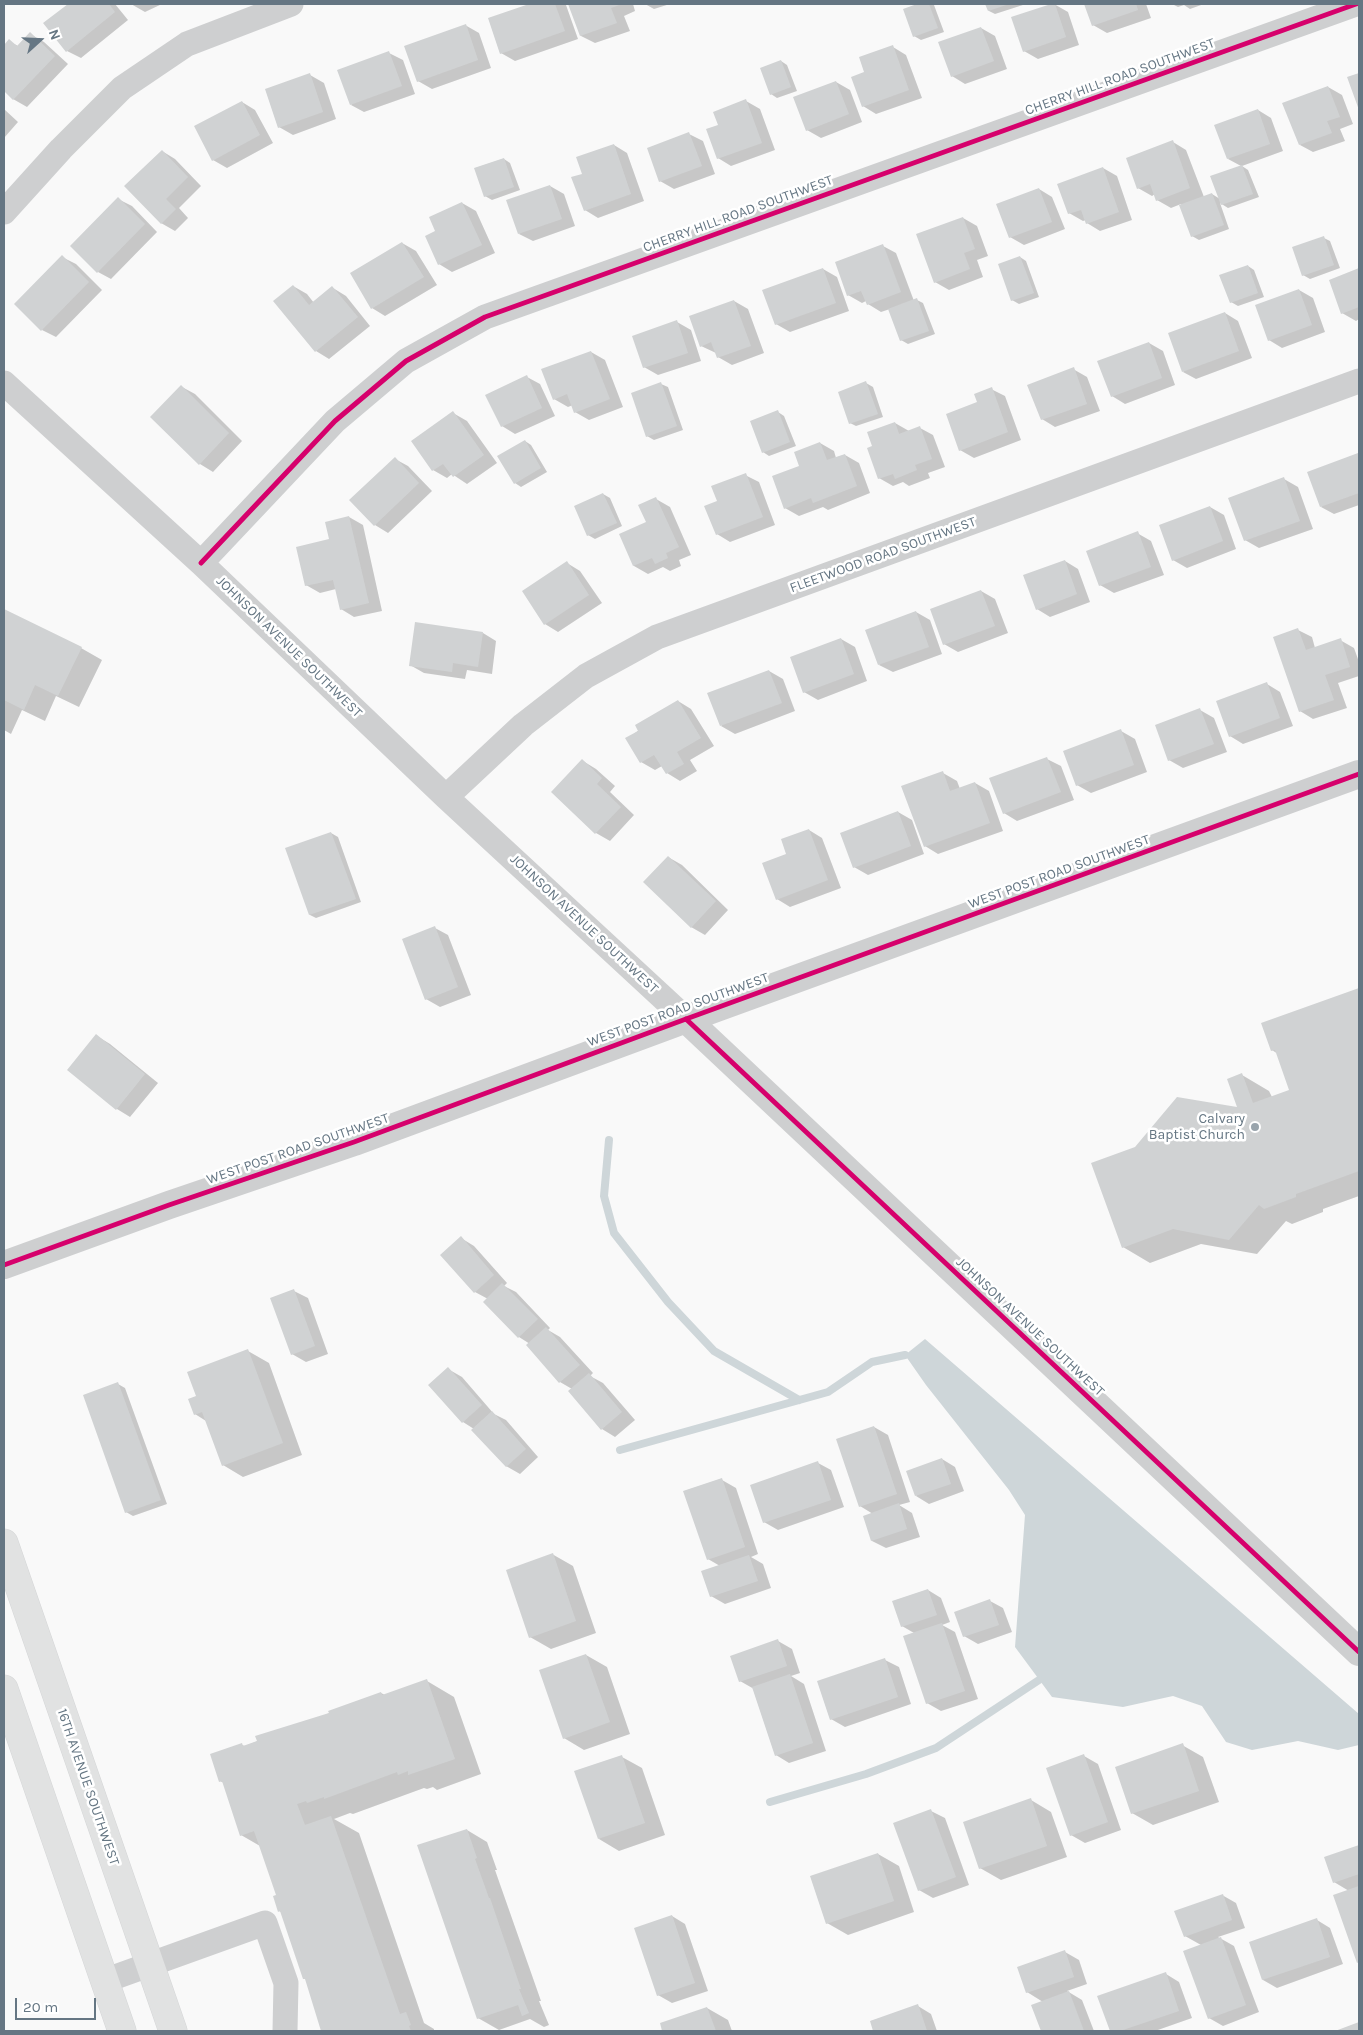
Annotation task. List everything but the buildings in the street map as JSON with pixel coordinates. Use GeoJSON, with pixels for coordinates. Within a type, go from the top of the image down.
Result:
{"type":"FeatureCollection","features":[{"type":"Feature","properties":{"kind":"main road","name":"16TH AVENUE SOUTHWEST"},"geometry":{"type":"LineString","coordinates":[[4,1543],[173,2031]]}},
{"type":"Feature","properties":{"kind":"main road"},"geometry":{"type":"LineString","coordinates":[[4,1689],[122,2031]]}},
{"type":"Feature","properties":{"kind":"street"},"geometry":{"type":"LineString","coordinates":[[4,212],[61,149],[122,88],[187,44],[262,9],[292,4]]}},
{"type":"Feature","properties":{"kind":"street","name":"CHERRY HILL ROAD SOUTHWEST"},"geometry":{"type":"LineString","coordinates":[[201,563],[335,421],[406,361],[485,317],[1356,4]]}},
{"type":"Feature","properties":{"kind":"street","name":"FLEETWOOD ROAD SOUTHWEST"},"geometry":{"type":"LineString","coordinates":[[446,797],[523,725],[586,676],[657,637],[1359,381]]}},
{"type":"Feature","properties":{"kind":"street","name":"JOHNSON AVENUE SOUTHWEST"},"geometry":{"type":"LineString","coordinates":[[4,383],[201,563],[446,797],[686,1019],[1359,1652]]}},
{"type":"Feature","properties":{"kind":"street","name":"WEST POST ROAD SOUTHWEST"},"geometry":{"type":"LineString","coordinates":[[4,1265],[169,1205],[354,1142],[1359,774]]}},
{"type":"Feature","properties":{"kind":"street"},"geometry":{"type":"LineString","coordinates":[[104,1981],[265,1923],[286,1983],[285,2031]]}},
{"type":"Feature","properties":{"kind":"shaded area"},"geometry":{"type":"Polygon","coordinates":[[[925,1339],[1359,1714],[1359,1745],[1338,1750],[1298,1741],[1252,1750],[1226,1742],[1202,1706],[1173,1696],[1123,1707],[1052,1697],[1015,1647],[1025,1515],[1009,1490],[926,1385],[905,1355],[925,1339]]]}},
{"type":"Feature","properties":{"kind":"waterway"},"geometry":{"type":"LineString","coordinates":[[609,1140],[604,1196],[614,1233],[668,1302],[714,1351],[799,1400]]}},
{"type":"Feature","properties":{"kind":"waterway"},"geometry":{"type":"LineString","coordinates":[[620,1450],[828,1392],[872,1362],[905,1355]]}},
{"type":"Feature","properties":{"kind":"waterway"},"geometry":{"type":"LineString","coordinates":[[770,1802],[866,1774],[936,1748],[1039,1680]]}},
{"type":"Feature","properties":{"kind":"cycle path"},"geometry":{"type":"LineString","coordinates":[[201,563],[335,421],[406,361],[485,317],[1356,4]]}},
{"type":"Feature","properties":{"kind":"cycle path"},"geometry":{"type":"LineString","coordinates":[[4,1265],[169,1205],[354,1142],[1359,774]]}},
{"type":"Feature","properties":{"kind":"cycle path"},"geometry":{"type":"LineString","coordinates":[[686,1019],[1359,1652]]}},
{"type":"Feature","properties":{"kind":"place","name":"Calvary Baptist Church"},"geometry":{"type":"Point","coordinates":[1255,1127]}}]}
